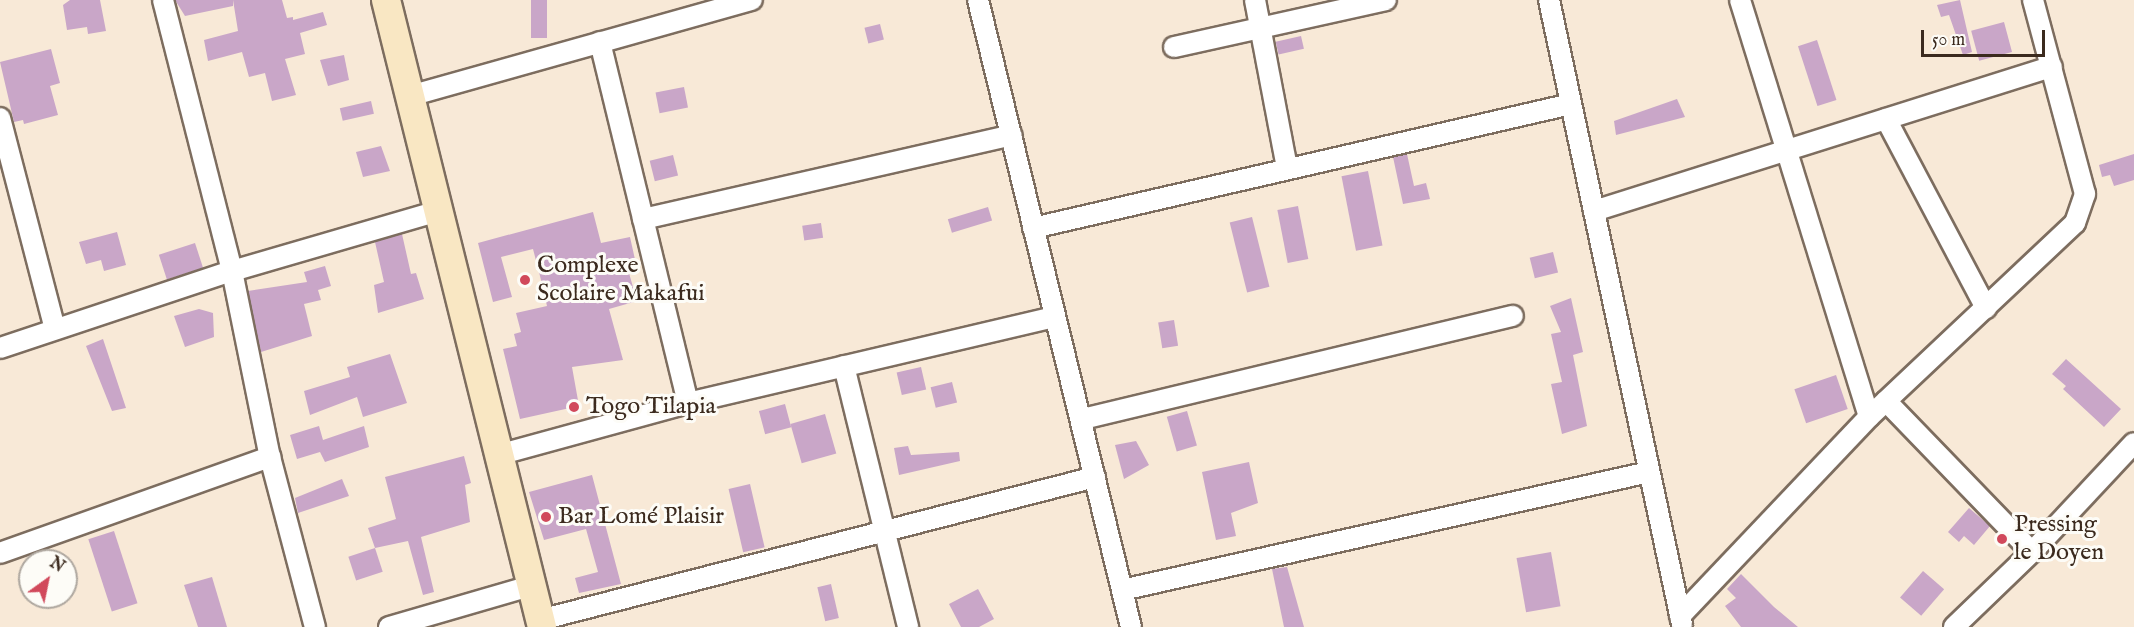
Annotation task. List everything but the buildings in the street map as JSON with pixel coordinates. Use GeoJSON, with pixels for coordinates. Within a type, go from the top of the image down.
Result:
{"type":"FeatureCollection","features":[{"type":"Feature","properties":{"kind":"street"},"geometry":{"type":"LineString","coordinates":[[162,0],[232,271],[270,457],[315,627]]}},
{"type":"Feature","properties":{"kind":"street"},"geometry":{"type":"LineString","coordinates":[[386,0],[541,624],[1095,477]]}},
{"type":"Feature","properties":{"kind":"street"},"geometry":{"type":"LineString","coordinates":[[410,96],[752,0]]}},
{"type":"Feature","properties":{"kind":"street"},"geometry":{"type":"LineString","coordinates":[[978,0],[1054,317],[1083,419],[1131,627]]}},
{"type":"Feature","properties":{"kind":"street"},"geometry":{"type":"LineString","coordinates":[[1255,0],[1262,27],[1287,168]]}},
{"type":"Feature","properties":{"kind":"street"},"geometry":{"type":"LineString","coordinates":[[1174,47],[1386,0]]}},
{"type":"Feature","properties":{"kind":"street"},"geometry":{"type":"LineString","coordinates":[[1549,0],[1682,622]]}},
{"type":"Feature","properties":{"kind":"street"},"geometry":{"type":"LineString","coordinates":[[1740,0],[1869,417]]}},
{"type":"Feature","properties":{"kind":"street"},"geometry":{"type":"LineString","coordinates":[[1682,622],[1869,417],[2075,223],[2083,207],[2085,194],[2033,0]]}},
{"type":"Feature","properties":{"kind":"street"},"geometry":{"type":"LineString","coordinates":[[600,42],[687,403]]}},
{"type":"Feature","properties":{"kind":"street"},"geometry":{"type":"LineString","coordinates":[[1594,211],[2052,67]]}},
{"type":"Feature","properties":{"kind":"street"},"geometry":{"type":"LineString","coordinates":[[1033,228],[1571,104]]}},
{"type":"Feature","properties":{"kind":"street"},"geometry":{"type":"LineString","coordinates":[[0,118],[6,163],[55,329]]}},
{"type":"Feature","properties":{"kind":"street"},"geometry":{"type":"LineString","coordinates":[[1886,119],[1986,308]]}},
{"type":"Feature","properties":{"kind":"street"},"geometry":{"type":"LineString","coordinates":[[643,219],[1012,135]]}},
{"type":"Feature","properties":{"kind":"street"},"geometry":{"type":"LineString","coordinates":[[0,348],[232,271],[439,212]]}},
{"type":"Feature","properties":{"kind":"street"},"geometry":{"type":"LineString","coordinates":[[1083,419],[1513,316]]}},
{"type":"Feature","properties":{"kind":"street"},"geometry":{"type":"LineString","coordinates":[[498,455],[687,403],[1054,317]]}},
{"type":"Feature","properties":{"kind":"street"},"geometry":{"type":"LineString","coordinates":[[844,366],[883,533],[908,627]]}},
{"type":"Feature","properties":{"kind":"street"},"geometry":{"type":"LineString","coordinates":[[1886,401],[2032,552]]}},
{"type":"Feature","properties":{"kind":"street"},"geometry":{"type":"LineString","coordinates":[[1954,627],[2032,552],[2134,443]]}},
{"type":"Feature","properties":{"kind":"street"},"geometry":{"type":"LineString","coordinates":[[0,553],[270,457]]}},
{"type":"Feature","properties":{"kind":"street"},"geometry":{"type":"LineString","coordinates":[[1122,590],[1649,472]]}},
{"type":"Feature","properties":{"kind":"street"},"geometry":{"type":"LineString","coordinates":[[389,627],[530,586]]}},
{"type":"Feature","properties":{"kind":"place","name":"Complexe Scolaire Makafui"},"geometry":{"type":"Point","coordinates":[525,280]}},
{"type":"Feature","properties":{"kind":"place","name":"Togo Tilapia"},"geometry":{"type":"Point","coordinates":[574,407]}},
{"type":"Feature","properties":{"kind":"place","name":"Bar Lomé Plaisir"},"geometry":{"type":"Point","coordinates":[546,517]}},
{"type":"Feature","properties":{"kind":"place","name":"Pressing le Doyen"},"geometry":{"type":"Point","coordinates":[2002,539]}}]}
